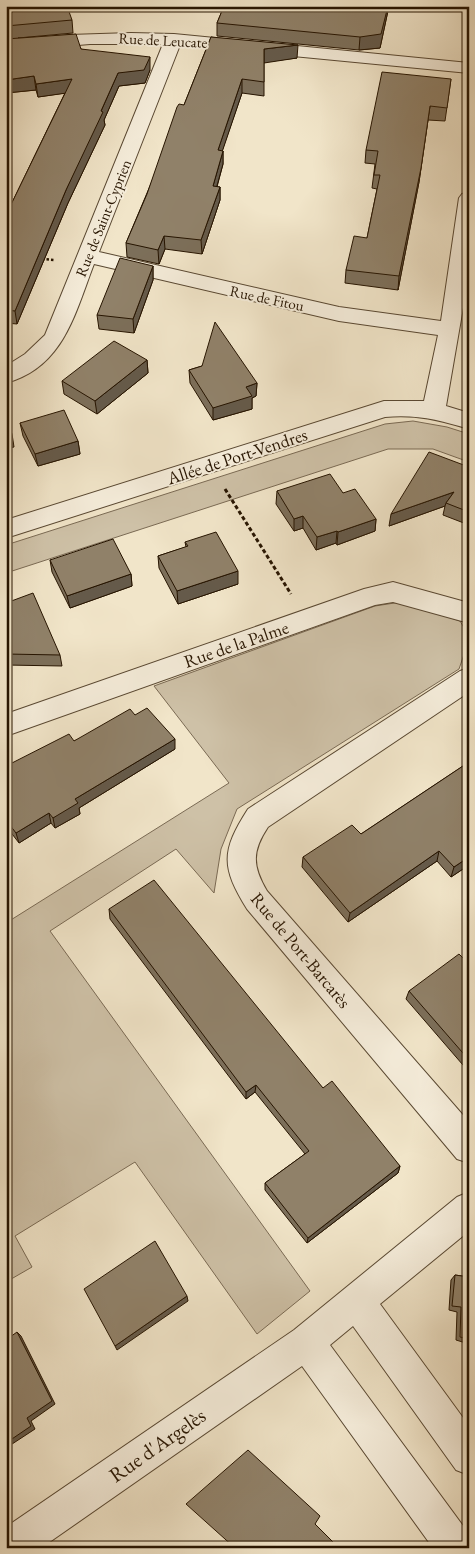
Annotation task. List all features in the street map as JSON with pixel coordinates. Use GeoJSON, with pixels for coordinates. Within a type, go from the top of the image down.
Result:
{"type":"FeatureCollection","features":[{"type":"Feature","properties":{"kind":"street","name":"Rue de Leucate"},"geometry":{"type":"LineString","coordinates":[[6,46],[67,38],[127,36],[469,68]]}},
{"type":"Feature","properties":{"kind":"street","name":"Rue de Saint-Cyprien"},"geometry":{"type":"LineString","coordinates":[[6,376],[29,364],[44,352],[55,337],[87,261],[174,39]]}},
{"type":"Feature","properties":{"kind":"street"},"geometry":{"type":"LineString","coordinates":[[434,409],[457,318],[469,198]]}},
{"type":"Feature","properties":{"kind":"street","name":"Rue de Fitou"},"geometry":{"type":"LineString","coordinates":[[87,261],[110,260],[230,290],[339,314],[457,318]]}},
{"type":"Feature","properties":{"kind":"street","name":"Allée de Port-Vendres"},"geometry":{"type":"LineString","coordinates":[[6,529],[384,409],[409,406],[434,409],[469,421]]}},
{"type":"Feature","properties":{"kind":"street","name":"Rue de la Palme"},"geometry":{"type":"LineString","coordinates":[[6,725],[373,596],[393,592],[469,613]]}},
{"type":"Feature","properties":{"kind":"street","name":"Rue de Port-Barcarès"},"geometry":{"type":"LineString","coordinates":[[469,678],[258,818],[245,837],[240,861],[244,881],[257,900],[469,1148]]}},
{"type":"Feature","properties":{"kind":"street","name":"Rue d'Argelès"},"geometry":{"type":"LineString","coordinates":[[8,1548],[306,1342],[469,1209]]}},
{"type":"Feature","properties":{"kind":"street"},"geometry":{"type":"LineString","coordinates":[[357,1302],[469,1457]]}},
{"type":"Feature","properties":{"kind":"street"},"geometry":{"type":"LineString","coordinates":[[306,1342],[456,1548]]}},
{"type":"Feature","properties":{"kind":"path"},"geometry":{"type":"LineString","coordinates":[[36,258],[87,261]]}},
{"type":"Feature","properties":{"kind":"path"},"geometry":{"type":"LineString","coordinates":[[210,465],[307,620]]}},
{"type":"Feature","properties":{"kind":"shaded area"},"geometry":{"type":"Polygon","coordinates":[[[413,421],[447,427],[469,434],[469,462],[433,449],[388,449],[6,573],[6,545],[385,424],[413,421]]]}},
{"type":"Feature","properties":{"kind":"shaded area"},"geometry":{"type":"Polygon","coordinates":[[[401,602],[460,621],[469,636],[469,640],[459,669],[237,809],[221,849],[214,893],[176,849],[50,931],[310,1291],[257,1334],[135,1162],[15,1236],[32,1267],[6,1282],[6,923],[229,783],[154,686],[375,606],[401,602]]]}},
{"type":"Feature","properties":{"kind":"building"},"geometry":{"type":"Polygon","coordinates":[[[6,6],[67,6],[72,20],[6,26],[6,6]]]}},
{"type":"Feature","properties":{"kind":"building"},"geometry":{"type":"Polygon","coordinates":[[[224,6],[388,6],[381,34],[360,37],[217,23],[224,6]]]}},
{"type":"Feature","properties":{"kind":"building"},"geometry":{"type":"Polygon","coordinates":[[[76,34],[81,49],[150,57],[144,70],[118,73],[101,111],[103,112],[66,190],[15,311],[6,310],[6,215],[72,79],[36,84],[34,76],[6,80],[6,39],[76,34]]]}},
{"type":"Feature","properties":{"kind":"building"},"geometry":{"type":"Polygon","coordinates":[[[211,37],[298,45],[264,49],[264,82],[242,79],[218,150],[223,151],[213,186],[220,187],[201,240],[164,236],[158,250],[126,243],[147,194],[177,107],[179,104],[184,105],[211,37]]]}},
{"type":"Feature","properties":{"kind":"building"},"geometry":{"type":"Polygon","coordinates":[[[382,72],[451,79],[447,108],[430,106],[421,168],[399,276],[346,270],[354,236],[367,238],[380,175],[374,175],[378,151],[366,150],[382,72]]]}},
{"type":"Feature","properties":{"kind":"building"},"geometry":{"type":"Polygon","coordinates":[[[120,258],[153,266],[133,319],[97,315],[120,258]]]}},
{"type":"Feature","properties":{"kind":"building"},"geometry":{"type":"Polygon","coordinates":[[[215,322],[257,383],[246,387],[252,396],[213,408],[189,370],[202,366],[215,322]]]}},
{"type":"Feature","properties":{"kind":"building"},"geometry":{"type":"Polygon","coordinates":[[[114,341],[147,360],[95,401],[62,381],[114,341]]]}},
{"type":"Feature","properties":{"kind":"building"},"geometry":{"type":"Polygon","coordinates":[[[64,410],[78,441],[35,454],[20,423],[64,410]]]}},
{"type":"Feature","properties":{"kind":"building"},"geometry":{"type":"Polygon","coordinates":[[[6,416],[12,434],[6,435],[6,416]]]}},
{"type":"Feature","properties":{"kind":"building"},"geometry":{"type":"Polygon","coordinates":[[[429,452],[469,467],[467,479],[469,479],[469,512],[446,503],[454,492],[391,514],[429,452]]]}},
{"type":"Feature","properties":{"kind":"building"},"geometry":{"type":"Polygon","coordinates":[[[330,474],[343,493],[355,489],[376,519],[317,537],[303,516],[294,519],[277,491],[330,474]]]}},
{"type":"Feature","properties":{"kind":"building"},"geometry":{"type":"Polygon","coordinates":[[[216,532],[238,571],[177,591],[158,556],[188,546],[185,542],[216,532]]]}},
{"type":"Feature","properties":{"kind":"building"},"geometry":{"type":"Polygon","coordinates":[[[113,539],[131,574],[67,596],[50,560],[113,539]]]}},
{"type":"Feature","properties":{"kind":"building"},"geometry":{"type":"Polygon","coordinates":[[[33,593],[60,655],[6,654],[6,603],[33,593]]]}},
{"type":"Feature","properties":{"kind":"building"},"geometry":{"type":"Polygon","coordinates":[[[147,708],[175,739],[75,799],[78,803],[53,818],[49,813],[16,833],[6,820],[6,763],[8,765],[69,734],[74,741],[130,709],[135,715],[147,708]]]}},
{"type":"Feature","properties":{"kind":"building"},"geometry":{"type":"Polygon","coordinates":[[[469,762],[469,857],[454,867],[439,851],[350,913],[303,857],[352,825],[361,834],[469,762]]]}},
{"type":"Feature","properties":{"kind":"building"},"geometry":{"type":"Polygon","coordinates":[[[154,880],[323,1088],[332,1081],[400,1166],[308,1238],[265,1183],[309,1151],[256,1085],[246,1092],[109,909],[154,880]]]}},
{"type":"Feature","properties":{"kind":"building"},"geometry":{"type":"Polygon","coordinates":[[[459,954],[469,964],[469,1060],[409,991],[459,954]]]}},
{"type":"Feature","properties":{"kind":"building"},"geometry":{"type":"Polygon","coordinates":[[[155,1241],[187,1296],[115,1346],[84,1289],[155,1241]]]}},
{"type":"Feature","properties":{"kind":"building"},"geometry":{"type":"Polygon","coordinates":[[[455,1275],[469,1277],[469,1339],[460,1337],[461,1307],[452,1306],[455,1275]]]}},
{"type":"Feature","properties":{"kind":"building"},"geometry":{"type":"Polygon","coordinates":[[[17,1332],[52,1401],[27,1418],[31,1426],[6,1443],[6,1340],[17,1332]]]}},
{"type":"Feature","properties":{"kind":"building"},"geometry":{"type":"Polygon","coordinates":[[[248,1450],[320,1516],[315,1524],[339,1548],[235,1548],[186,1504],[248,1450]]]}}]}
